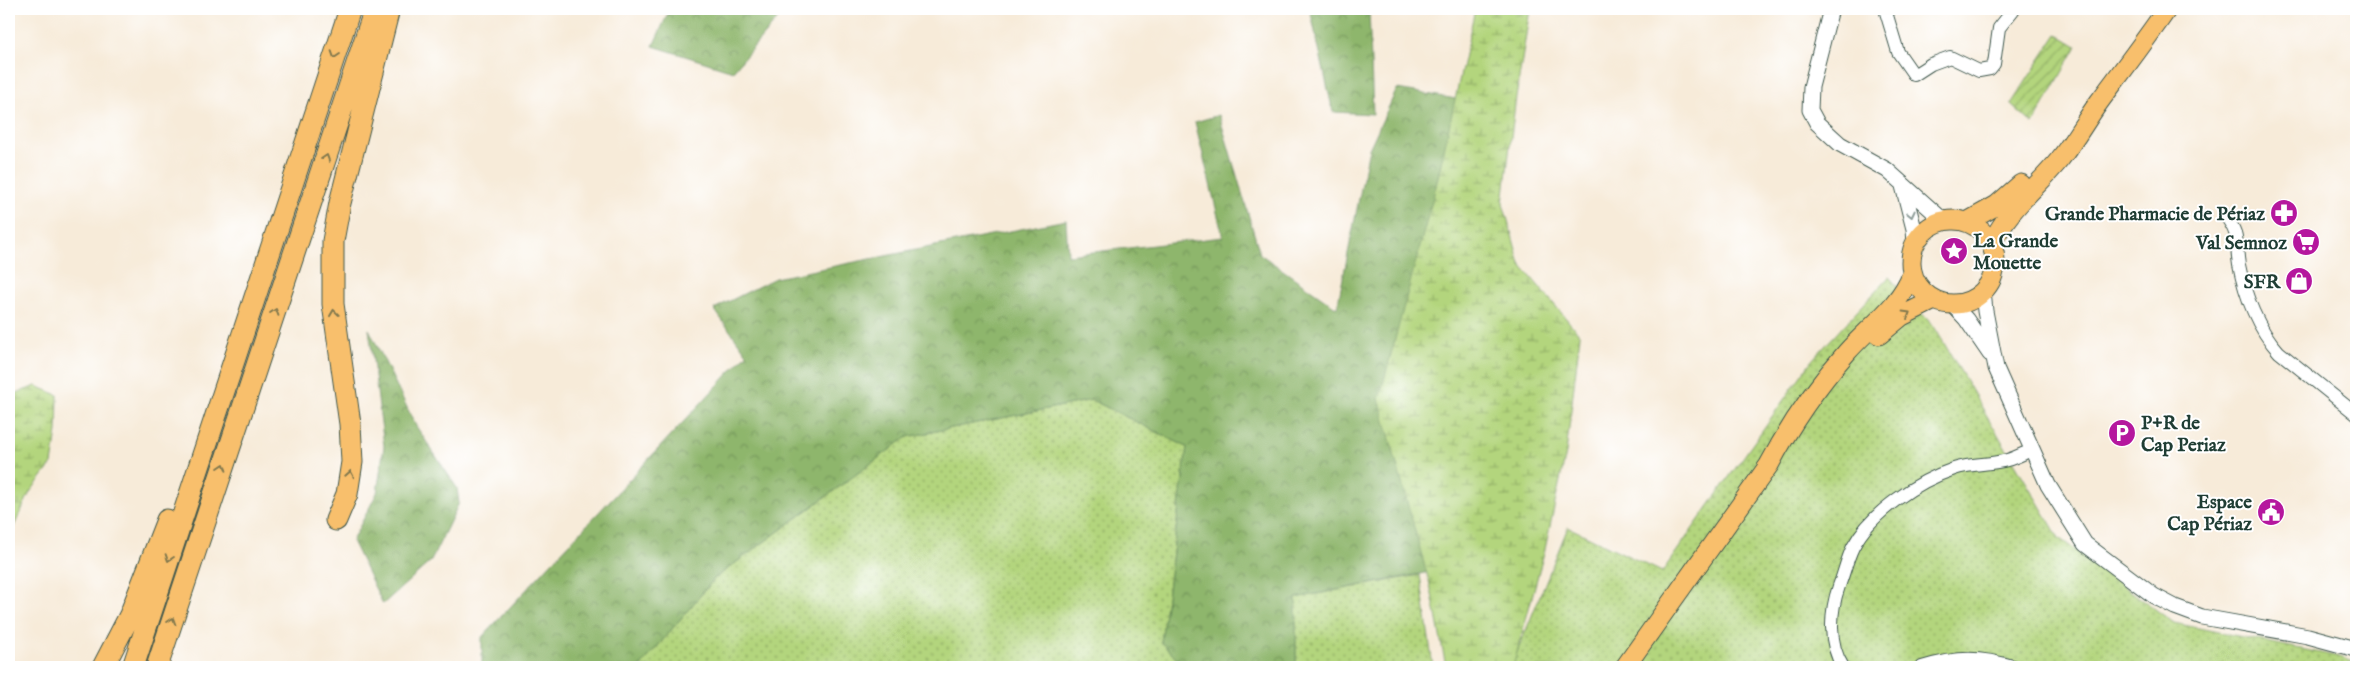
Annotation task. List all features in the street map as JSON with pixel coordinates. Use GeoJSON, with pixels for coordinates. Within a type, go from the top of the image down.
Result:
{"type":"FeatureCollection","features":[{"type":"Feature","properties":{"kind":"highway"},"geometry":{"type":"LineString","coordinates":[[133,667],[350,9]]}},
{"type":"Feature","properties":{"kind":"highway"},"geometry":{"type":"LineString","coordinates":[[157,667],[375,9]]}},
{"type":"Feature","properties":{"kind":"highway"},"geometry":{"type":"LineString","coordinates":[[336,520],[347,494],[352,462],[350,424],[333,304],[333,241],[340,203],[389,9]]}},
{"type":"Feature","properties":{"kind":"highway"},"geometry":{"type":"LineString","coordinates":[[103,667],[130,615],[147,573],[279,223]]}},
{"type":"Feature","properties":{"kind":"main road"},"geometry":{"type":"LineString","coordinates":[[1991,245],[2000,225],[2056,164],[2167,9]]}},
{"type":"Feature","properties":{"kind":"main road"},"geometry":{"type":"LineString","coordinates":[[1625,667],[1769,465],[1784,435],[1825,379],[1907,288],[1912,274],[1911,259],[1915,244],[1922,233],[1932,225],[1944,221],[1967,222],[1985,213],[2012,193],[2098,104]]}},
{"type":"Feature","properties":{"kind":"main road"},"geometry":{"type":"LineString","coordinates":[[1769,465],[1794,441],[1850,365],[1867,346],[1902,316],[1943,302],[1969,301],[1983,291],[1989,283],[1995,264],[1991,245],[1983,233],[1967,222]]}},
{"type":"Feature","properties":{"kind":"main road"},"geometry":{"type":"LineString","coordinates":[[1912,274],[1921,289],[1943,302]]}},
{"type":"Feature","properties":{"kind":"street"},"geometry":{"type":"LineString","coordinates":[[1831,9],[1811,87],[1810,110],[1822,130],[1840,144],[1887,170],[1944,221]]}},
{"type":"Feature","properties":{"kind":"street"},"geometry":{"type":"LineString","coordinates":[[1885,9],[1898,52],[1914,75],[1931,64],[1950,57],[1979,71],[1990,69],[1994,64],[1999,28],[2014,9]]}},
{"type":"Feature","properties":{"kind":"street"},"geometry":{"type":"LineString","coordinates":[[1903,186],[1914,229],[1915,244]]}},
{"type":"Feature","properties":{"kind":"street"},"geometry":{"type":"LineString","coordinates":[[2225,215],[2236,229],[2239,266],[2250,304],[2269,341],[2356,414]]}},
{"type":"Feature","properties":{"kind":"street"},"geometry":{"type":"LineString","coordinates":[[1983,291],[1992,357]]}},
{"type":"Feature","properties":{"kind":"street"},"geometry":{"type":"LineString","coordinates":[[1943,302],[1966,319],[1992,357],[2048,485],[2085,544],[2154,596],[2202,617],[2308,636],[2356,649]]}},
{"type":"Feature","properties":{"kind":"street"},"geometry":{"type":"LineString","coordinates":[[1843,667],[1838,659],[1832,634],[1833,610],[1853,548],[1866,527],[1880,513],[1930,479],[1956,468],[2008,460],[2032,450]]}},
{"type":"Feature","properties":{"kind":"street"},"geometry":{"type":"LineString","coordinates":[[1922,667],[1966,657],[1984,658],[2016,667]]}},
{"type":"Feature","properties":{"kind":"green space"},"geometry":{"type":"Polygon","coordinates":[[[670,9],[786,9],[733,71],[653,46],[670,9]]]}},
{"type":"Feature","properties":{"kind":"green space"},"geometry":{"type":"Polygon","coordinates":[[[1310,9],[1369,9],[1373,114],[1333,112],[1310,9]]]}},
{"type":"Feature","properties":{"kind":"green space"},"geometry":{"type":"Polygon","coordinates":[[[1475,9],[1530,9],[1515,104],[1503,203],[1520,264],[1580,335],[1566,453],[1545,549],[1513,667],[1446,667],[1431,589],[1379,399],[1436,186],[1475,9]]]}},
{"type":"Feature","properties":{"kind":"green space"},"geometry":{"type":"Polygon","coordinates":[[[2057,34],[2077,46],[2033,124],[2011,104],[2057,34]]]}},
{"type":"Feature","properties":{"kind":"green space"},"geometry":{"type":"Polygon","coordinates":[[[1397,89],[1456,99],[1436,186],[1476,563],[1296,598],[1296,667],[1184,667],[1161,642],[1187,447],[1092,400],[907,437],[715,578],[640,667],[482,667],[482,637],[747,354],[714,309],[775,278],[1066,220],[1068,255],[1223,237],[1195,122],[1219,115],[1260,254],[1337,308],[1369,149],[1397,89]]]}},
{"type":"Feature","properties":{"kind":"green space"},"geometry":{"type":"Polygon","coordinates":[[[1889,277],[1935,328],[2059,538],[2174,623],[2340,657],[2356,663],[2356,667],[1511,667],[1568,527],[1662,572],[1812,360],[1889,277]]]}},
{"type":"Feature","properties":{"kind":"green space"},"geometry":{"type":"Polygon","coordinates":[[[369,329],[416,426],[457,488],[459,503],[431,561],[383,604],[352,541],[377,493],[384,446],[369,329]]]}},
{"type":"Feature","properties":{"kind":"green space"},"geometry":{"type":"Polygon","coordinates":[[[36,386],[58,395],[57,432],[52,464],[30,492],[9,537],[9,396],[36,386]]]}},
{"type":"Feature","properties":{"kind":"green space"},"geometry":{"type":"Polygon","coordinates":[[[1092,400],[1187,447],[1161,642],[1184,667],[640,667],[715,578],[907,437],[1092,400]]]}},
{"type":"Feature","properties":{"kind":"green space"},"geometry":{"type":"Polygon","coordinates":[[[1420,575],[1433,667],[1296,667],[1295,598],[1420,575]]]}},
{"type":"Feature","properties":{"kind":"place","name":"Grande Pharmacie de Périaz"},"geometry":{"type":"Point","coordinates":[2284,213]}},
{"type":"Feature","properties":{"kind":"place","name":"Val Semnoz"},"geometry":{"type":"Point","coordinates":[2306,242]}},
{"type":"Feature","properties":{"kind":"place","name":"La Grande Mouette"},"geometry":{"type":"Point","coordinates":[1954,251]}},
{"type":"Feature","properties":{"kind":"place","name":"SFR"},"geometry":{"type":"Point","coordinates":[2299,281]}},
{"type":"Feature","properties":{"kind":"place","name":"P+R de Cap Periaz"},"geometry":{"type":"Point","coordinates":[2122,433]}},
{"type":"Feature","properties":{"kind":"place","name":"Espace Cap Périaz"},"geometry":{"type":"Point","coordinates":[2271,512]}}]}
